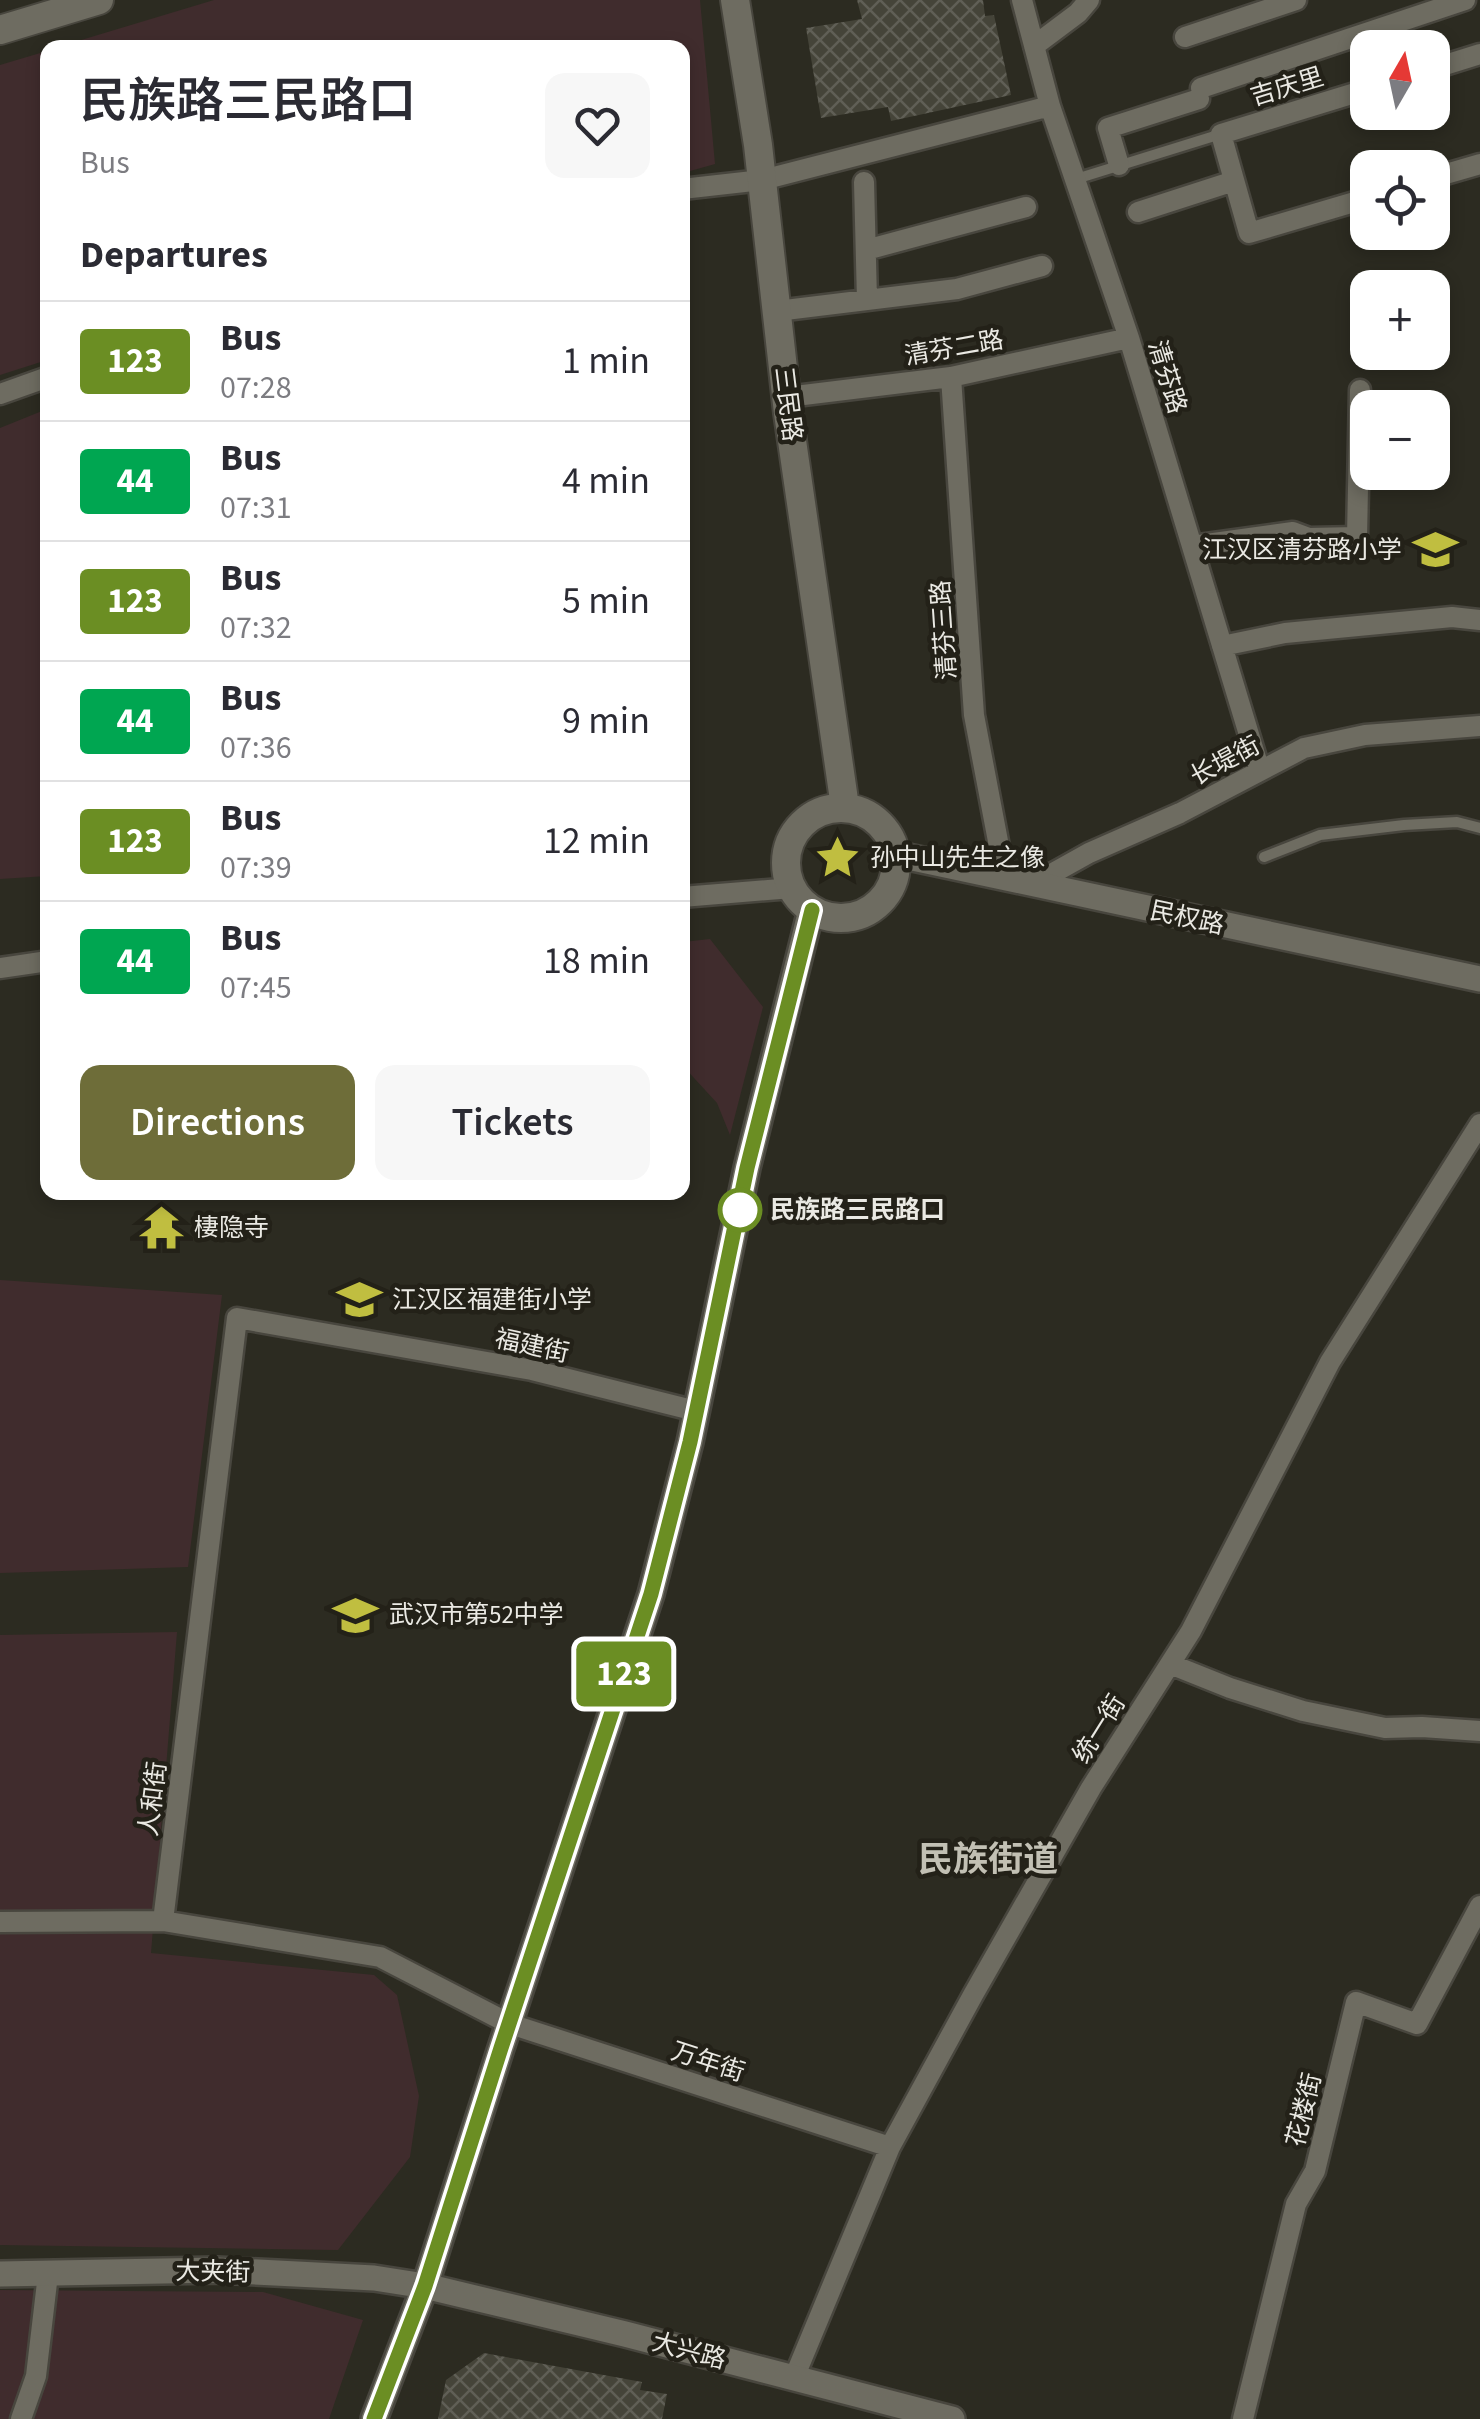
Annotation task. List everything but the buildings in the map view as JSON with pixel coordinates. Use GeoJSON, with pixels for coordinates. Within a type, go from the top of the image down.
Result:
{"type":"FeatureCollection","features":[{"type":"Feature","properties":{"kind":"main road"},"geometry":{"type":"LineString","coordinates":[[0,30],[99,0]]}},
{"type":"Feature","properties":{"kind":"main road","name":"三民路"},"geometry":{"type":"LineString","coordinates":[[735,0],[762,180],[786,397],[845,807]]}},
{"type":"Feature","properties":{"kind":"main road"},"geometry":{"type":"LineString","coordinates":[[845,807],[876,819],[891,838],[894,854],[896,868],[891,886],[879,903],[853,917],[834,918],[812,910],[798,899],[785,870],[786,850],[793,834],[806,819],[826,809],[845,807]]}},
{"type":"Feature","properties":{"kind":"street","name":"清芬路"},"geometry":{"type":"LineString","coordinates":[[1022,0],[1050,106],[1129,338],[1260,771]]}},
{"type":"Feature","properties":{"kind":"street"},"geometry":{"type":"LineString","coordinates":[[1034,46],[1089,0]]}},
{"type":"Feature","properties":{"kind":"street"},"geometry":{"type":"LineString","coordinates":[[1185,37],[1296,0]]}},
{"type":"Feature","properties":{"kind":"street"},"geometry":{"type":"LineString","coordinates":[[1119,165],[1108,128],[1465,0]]}},
{"type":"Feature","properties":{"kind":"street"},"geometry":{"type":"LineString","coordinates":[[1450,63],[1480,54]]}},
{"type":"Feature","properties":{"kind":"street","name":"吉庆里"},"geometry":{"type":"LineString","coordinates":[[1221,134],[1350,95]]}},
{"type":"Feature","properties":{"kind":"street"},"geometry":{"type":"LineString","coordinates":[[690,188],[762,180],[1050,106]]}},
{"type":"Feature","properties":{"kind":"street"},"geometry":{"type":"LineString","coordinates":[[1221,134],[1249,233],[1350,203]]}},
{"type":"Feature","properties":{"kind":"street"},"geometry":{"type":"LineString","coordinates":[[1450,173],[1480,164]]}},
{"type":"Feature","properties":{"kind":"street"},"geometry":{"type":"LineString","coordinates":[[1138,212],[1234,180]]}},
{"type":"Feature","properties":{"kind":"street"},"geometry":{"type":"LineString","coordinates":[[864,182],[867,300]]}},
{"type":"Feature","properties":{"kind":"street"},"geometry":{"type":"LineString","coordinates":[[866,250],[1026,206]]}},
{"type":"Feature","properties":{"kind":"street"},"geometry":{"type":"LineString","coordinates":[[776,311],[957,290],[1042,266]]}},
{"type":"Feature","properties":{"kind":"street","name":"清芬二路"},"geometry":{"type":"LineString","coordinates":[[786,397],[952,377],[1129,338]]}},
{"type":"Feature","properties":{"kind":"street","name":"清芬三路"},"geometry":{"type":"LineString","coordinates":[[952,377],[974,715],[1004,878]]}},
{"type":"Feature","properties":{"kind":"street"},"geometry":{"type":"LineString","coordinates":[[0,394],[40,379]]}},
{"type":"Feature","properties":{"kind":"street"},"geometry":{"type":"LineString","coordinates":[[1192,546],[1294,532],[1309,538],[1356,537],[1357,490]]}},
{"type":"Feature","properties":{"kind":"street"},"geometry":{"type":"LineString","coordinates":[[1222,646],[1285,632],[1452,618],[1480,620]]}},
{"type":"Feature","properties":{"kind":"street","name":"长堤街"},"geometry":{"type":"LineString","coordinates":[[1004,878],[1046,876],[1089,852],[1180,813],[1304,748],[1365,734],[1480,726]]}},
{"type":"Feature","properties":{"kind":"street","name":"民权路"},"geometry":{"type":"LineString","coordinates":[[894,854],[1480,979]]}},
{"type":"Feature","properties":{"kind":"street"},"geometry":{"type":"LineString","coordinates":[[690,896],[792,888]]}},
{"type":"Feature","properties":{"kind":"street"},"geometry":{"type":"LineString","coordinates":[[374,2419],[425,2286],[651,1594],[696,1411],[747,1168],[812,910]]}},
{"type":"Feature","properties":{"kind":"street"},"geometry":{"type":"LineString","coordinates":[[0,968],[40,962]]}},
{"type":"Feature","properties":{"kind":"street","name":"统一街"},"geometry":{"type":"LineString","coordinates":[[794,2378],[890,2146],[1091,1788],[1191,1631],[1330,1362],[1480,1124]]}},
{"type":"Feature","properties":{"kind":"street","name":"福建街"},"geometry":{"type":"LineString","coordinates":[[237,1318],[532,1370],[696,1411]]}},
{"type":"Feature","properties":{"kind":"street","name":"人和街"},"geometry":{"type":"LineString","coordinates":[[163,1921],[237,1318]]}},
{"type":"Feature","properties":{"kind":"street"},"geometry":{"type":"LineString","coordinates":[[1170,1664],[1230,1688],[1330,1717],[1384,1728],[1480,1731]]}},
{"type":"Feature","properties":{"kind":"street","name":"花楼街"},"geometry":{"type":"LineString","coordinates":[[1243,2419],[1296,2204],[1314,2170],[1356,2002],[1417,2024],[1480,1906]]}},
{"type":"Feature","properties":{"kind":"street"},"geometry":{"type":"LineString","coordinates":[[0,1922],[163,1921],[380,1957],[510,2024]]}},
{"type":"Feature","properties":{"kind":"street","name":"万年街"},"geometry":{"type":"LineString","coordinates":[[510,2024],[890,2146]]}},
{"type":"Feature","properties":{"kind":"street","name":"大夹街"},"geometry":{"type":"LineString","coordinates":[[0,2274],[217,2270],[374,2278],[425,2286]]}},
{"type":"Feature","properties":{"kind":"street"},"geometry":{"type":"LineString","coordinates":[[20,2419],[36,2376],[48,2274]]}},
{"type":"Feature","properties":{"kind":"street","name":"大兴路"},"geometry":{"type":"LineString","coordinates":[[425,2286],[952,2419]]}},
{"type":"Feature","properties":{"kind":"lane"},"geometry":{"type":"LineString","coordinates":[[1075,179],[1221,134]]}},
{"type":"Feature","properties":{"kind":"lane"},"geometry":{"type":"LineString","coordinates":[[1264,857],[1320,835],[1457,822],[1480,828]]}},
{"type":"Feature","properties":{"kind":"shaded area"},"geometry":{"type":"Polygon","coordinates":[[[214,0],[700,0],[715,164],[690,171],[690,40],[81,40],[214,0]]]}},
{"type":"Feature","properties":{"kind":"shaded area"},"geometry":{"type":"Polygon","coordinates":[[[40,53],[40,362],[0,375],[0,65],[40,53]]]}},
{"type":"Feature","properties":{"kind":"shaded area"},"geometry":{"type":"Polygon","coordinates":[[[40,412],[40,876],[0,879],[0,428],[40,412]]]}},
{"type":"Feature","properties":{"kind":"shaded area"},"geometry":{"type":"Polygon","coordinates":[[[710,939],[763,1007],[730,1135],[717,1103],[690,1074],[690,941],[710,939]]]}},
{"type":"Feature","properties":{"kind":"shaded area"},"geometry":{"type":"Polygon","coordinates":[[[0,1280],[222,1295],[188,1567],[0,1573],[0,1280]]]}},
{"type":"Feature","properties":{"kind":"shaded area"},"geometry":{"type":"Polygon","coordinates":[[[177,1632],[151,1953],[374,1975],[397,1995],[419,2096],[410,2157],[338,2250],[0,2245],[0,1635],[177,1632]]]}},
{"type":"Feature","properties":{"kind":"shaded area"},"geometry":{"type":"Polygon","coordinates":[[[0,2290],[263,2292],[363,2320],[329,2419],[0,2419],[0,2290]]]}},
{"type":"Feature","properties":{"kind":"bus line","name":"123"},"geometry":{"type":"LineString","coordinates":[[374,2419],[425,2286],[651,1594],[690,1442],[747,1168],[812,910]]}},
{"type":"Feature","properties":{"kind":"place","name":"江汉区清芬路小学"},"geometry":{"type":"Point","coordinates":[1435,550]}},
{"type":"Feature","properties":{"kind":"place","name":"孙中山先生之像"},"geometry":{"type":"Point","coordinates":[837,858]}},
{"type":"Feature","properties":{"kind":"place","name":"民族路三民路口"},"geometry":{"type":"Point","coordinates":[740,1210]}},
{"type":"Feature","properties":{"kind":"place","name":"棲隐寺"},"geometry":{"type":"Point","coordinates":[161,1228]}},
{"type":"Feature","properties":{"kind":"place","name":"江汉区福建街小学"},"geometry":{"type":"Point","coordinates":[359,1300]}},
{"type":"Feature","properties":{"kind":"place","name":"武汉市第52中学"},"geometry":{"type":"Point","coordinates":[356,1615]}},
{"type":"Feature","properties":{"kind":"district","name":"民族街道"},"geometry":{"type":"Point","coordinates":[988,1860]}}]}
